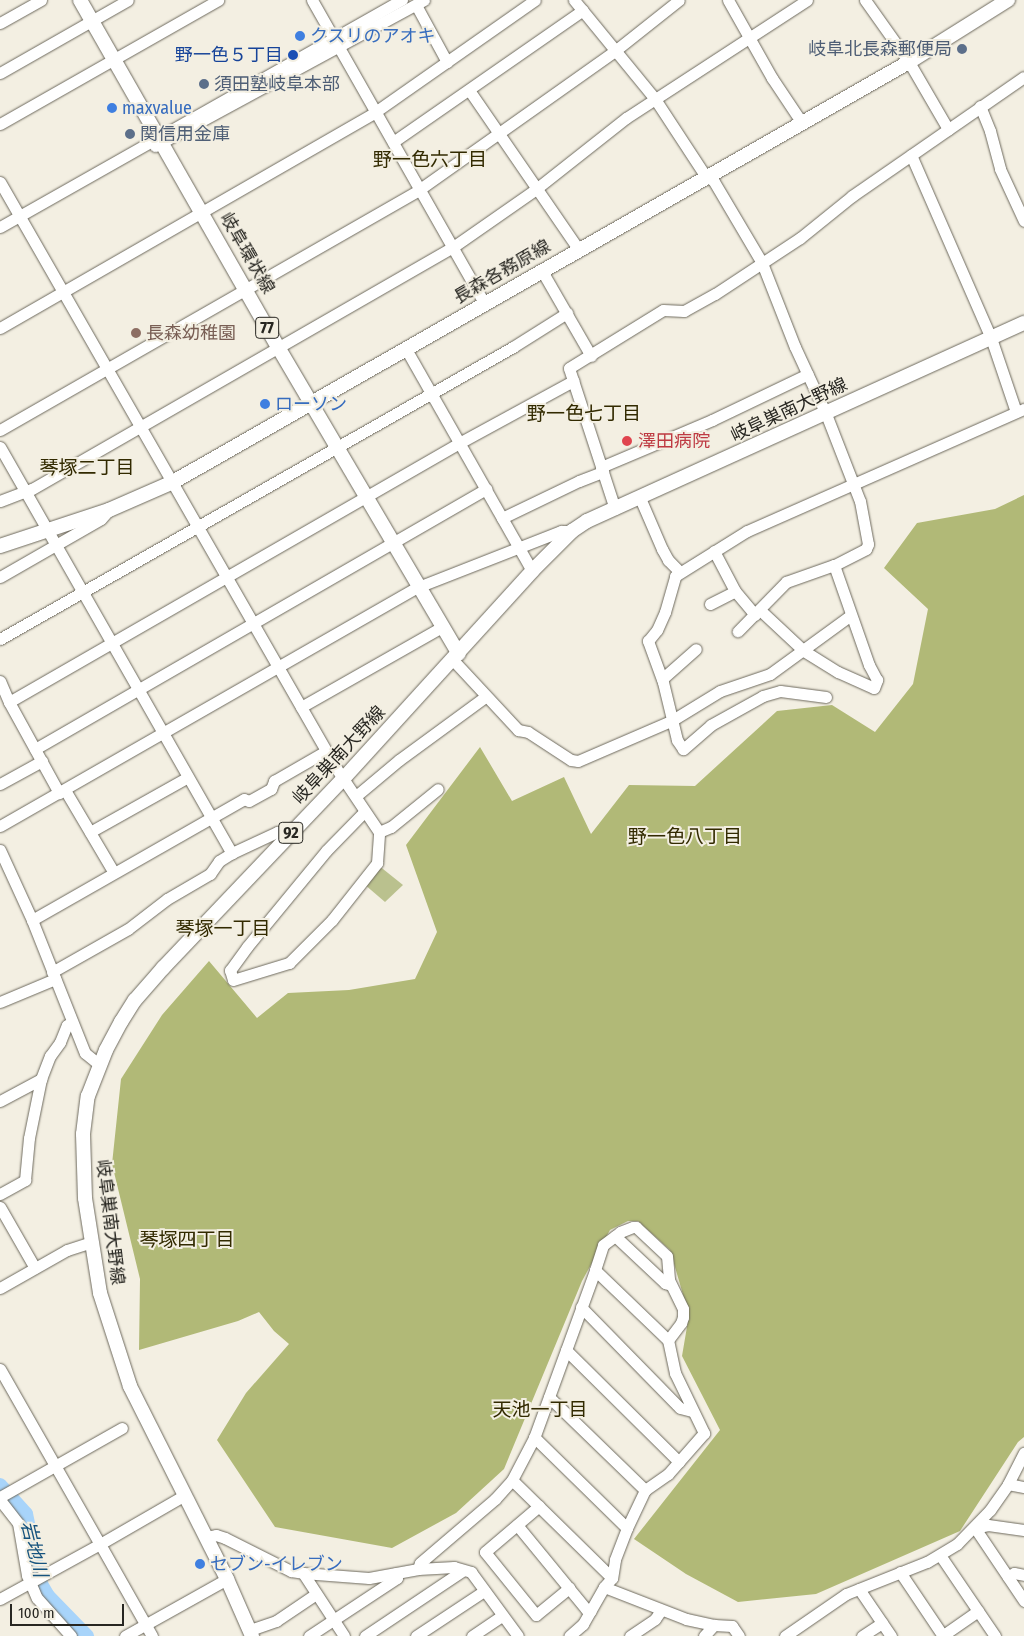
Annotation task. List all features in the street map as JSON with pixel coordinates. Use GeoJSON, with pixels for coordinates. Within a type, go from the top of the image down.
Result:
{"type":"FeatureCollection","features":[{"type":"Feature","properties":{"kind":"main road","name":"岐阜環状線"},"geometry":{"type":"LineString","coordinates":[[80,0],[278,347],[442,626],[456,657]]}},
{"type":"Feature","properties":{"kind":"main road","name":"長森各務原線"},"geometry":{"type":"LineString","coordinates":[[0,546],[109,510],[173,482],[802,124],[909,62],[1008,0]]}},
{"type":"Feature","properties":{"kind":"main road","name":"岐阜巣南大野線"},"geometry":{"type":"LineString","coordinates":[[251,1633],[227,1579],[130,1386],[100,1293],[85,1198],[83,1134],[88,1096],[100,1065],[121,1022],[135,1000],[163,968],[343,779],[456,657],[532,571],[572,531],[587,521],[615,510],[1024,323]]}},
{"type":"Feature","properties":{"kind":"street"},"geometry":{"type":"LineString","coordinates":[[0,23],[41,0]]}},
{"type":"Feature","properties":{"kind":"street"},"geometry":{"type":"LineString","coordinates":[[0,73],[128,0]]}},
{"type":"Feature","properties":{"kind":"street"},"geometry":{"type":"LineString","coordinates":[[0,124],[218,0]]}},
{"type":"Feature","properties":{"kind":"street"},"geometry":{"type":"LineString","coordinates":[[312,0],[485,304]]}},
{"type":"Feature","properties":{"kind":"street"},"geometry":{"type":"LineString","coordinates":[[0,227],[108,165],[161,139],[336,42],[402,0]]}},
{"type":"Feature","properties":{"kind":"street"},"geometry":{"type":"LineString","coordinates":[[0,328],[203,213],[375,112],[535,0]]}},
{"type":"Feature","properties":{"kind":"street"},"geometry":{"type":"LineString","coordinates":[[574,0],[655,99],[706,177],[713,180],[762,264],[826,414],[860,501],[868,544],[866,549],[834,565],[786,582],[738,631]]}},
{"type":"Feature","properties":{"kind":"street"},"geometry":{"type":"LineString","coordinates":[[0,430],[420,189],[616,50],[679,0]]}},
{"type":"Feature","properties":{"kind":"street"},"geometry":{"type":"LineString","coordinates":[[728,0],[772,78],[802,124]]}},
{"type":"Feature","properties":{"kind":"street"},"geometry":{"type":"LineString","coordinates":[[0,501],[25,490],[32,489],[453,247],[536,189],[626,118],[807,0]]}},
{"type":"Feature","properties":{"kind":"street"},"geometry":{"type":"LineString","coordinates":[[865,0],[909,62],[948,129]]}},
{"type":"Feature","properties":{"kind":"street"},"geometry":{"type":"LineString","coordinates":[[336,42],[420,2],[447,62]]}},
{"type":"Feature","properties":{"kind":"street"},"geometry":{"type":"LineString","coordinates":[[393,142],[583,10]]}},
{"type":"Feature","properties":{"kind":"street"},"geometry":{"type":"LineString","coordinates":[[615,510],[569,368],[663,310],[684,311],[762,264],[800,238],[852,196],[1024,77]]}},
{"type":"Feature","properties":{"kind":"street"},"geometry":{"type":"LineString","coordinates":[[470,90],[579,250]]}},
{"type":"Feature","properties":{"kind":"street"},"geometry":{"type":"LineString","coordinates":[[980,106],[990,131],[1000,169],[1024,221]]}},
{"type":"Feature","properties":{"kind":"street"},"geometry":{"type":"LineString","coordinates":[[826,697],[809,693],[778,691],[711,724],[683,749],[677,740],[662,679],[648,641],[657,630],[665,612],[675,576],[714,550],[747,531],[852,483],[1020,411],[992,338],[911,155]]}},
{"type":"Feature","properties":{"kind":"street"},"geometry":{"type":"LineString","coordinates":[[0,182],[326,751],[378,832],[377,863],[332,920],[289,963],[233,980],[230,970],[326,852],[364,812]]}},
{"type":"Feature","properties":{"kind":"street"},"geometry":{"type":"LineString","coordinates":[[542,271],[591,356]]}},
{"type":"Feature","properties":{"kind":"street"},"geometry":{"type":"LineString","coordinates":[[0,639],[513,347],[567,313]]}},
{"type":"Feature","properties":{"kind":"street"},"geometry":{"type":"LineString","coordinates":[[406,349],[461,442],[518,549],[532,571]]}},
{"type":"Feature","properties":{"kind":"street"},"geometry":{"type":"LineString","coordinates":[[502,518],[808,374]]}},
{"type":"Feature","properties":{"kind":"street"},"geometry":{"type":"LineString","coordinates":[[5,700],[227,579],[461,442],[573,381]]}},
{"type":"Feature","properties":{"kind":"street"},"geometry":{"type":"LineString","coordinates":[[0,447],[232,853]]}},
{"type":"Feature","properties":{"kind":"street"},"geometry":{"type":"LineString","coordinates":[[35,749],[486,489]]}},
{"type":"Feature","properties":{"kind":"street"},"geometry":{"type":"LineString","coordinates":[[640,498],[662,549],[668,560],[680,572]]}},
{"type":"Feature","properties":{"kind":"street"},"geometry":{"type":"LineString","coordinates":[[0,577],[101,519],[109,510]]}},
{"type":"Feature","properties":{"kind":"street"},"geometry":{"type":"LineString","coordinates":[[0,826],[418,587],[560,531],[572,531]]}},
{"type":"Feature","properties":{"kind":"street"},"geometry":{"type":"LineString","coordinates":[[714,550],[735,591],[758,612],[804,651],[838,672],[874,688],[877,680],[869,665],[834,565]]}},
{"type":"Feature","properties":{"kind":"street"},"geometry":{"type":"LineString","coordinates":[[710,604],[735,591]]}},
{"type":"Feature","properties":{"kind":"street"},"geometry":{"type":"LineString","coordinates":[[456,657],[485,697],[518,730],[528,732],[566,757],[578,761],[671,721],[720,691],[769,674],[804,651],[851,615]]}},
{"type":"Feature","properties":{"kind":"street"},"geometry":{"type":"LineString","coordinates":[[301,707],[442,626]]}},
{"type":"Feature","properties":{"kind":"street"},"geometry":{"type":"LineString","coordinates":[[662,679],[696,649]]}},
{"type":"Feature","properties":{"kind":"street"},"geometry":{"type":"LineString","coordinates":[[769,674],[778,691]]}},
{"type":"Feature","properties":{"kind":"street"},"geometry":{"type":"LineString","coordinates":[[0,681],[5,700],[42,761],[90,832],[114,873]]}},
{"type":"Feature","properties":{"kind":"street"},"geometry":{"type":"LineString","coordinates":[[356,796],[399,760],[485,697]]}},
{"type":"Feature","properties":{"kind":"street"},"geometry":{"type":"LineString","coordinates":[[32,920],[244,799],[249,801],[271,789],[274,781],[326,751]]}},
{"type":"Feature","properties":{"kind":"street"},"geometry":{"type":"LineString","coordinates":[[0,784],[42,761]]}},
{"type":"Feature","properties":{"kind":"street"},"geometry":{"type":"LineString","coordinates":[[90,832],[188,777]]}},
{"type":"Feature","properties":{"kind":"street"},"geometry":{"type":"LineString","coordinates":[[378,832],[391,827],[438,789]]}},
{"type":"Feature","properties":{"kind":"street"},"geometry":{"type":"LineString","coordinates":[[0,1002],[53,976],[128,929],[167,899],[210,874],[219,861],[232,853],[277,832],[287,836]]}},
{"type":"Feature","properties":{"kind":"street"},"geometry":{"type":"LineString","coordinates":[[0,850],[32,920],[85,1053],[100,1065]]}},
{"type":"Feature","properties":{"kind":"street"},"geometry":{"type":"LineString","coordinates":[[0,1194],[25,1180],[30,1138],[41,1079],[50,1056],[60,1042],[67,1026],[72,1023]]}},
{"type":"Feature","properties":{"kind":"street"},"geometry":{"type":"LineString","coordinates":[[0,1101],[41,1079]]}},
{"type":"Feature","properties":{"kind":"street"},"geometry":{"type":"LineString","coordinates":[[0,1207],[35,1268]]}},
{"type":"Feature","properties":{"kind":"street"},"geometry":{"type":"LineString","coordinates":[[418,1569],[420,1563],[496,1499],[512,1480],[534,1437],[603,1246],[620,1232],[636,1227],[667,1256],[671,1284],[683,1309],[681,1322],[668,1340]]}},
{"type":"Feature","properties":{"kind":"street"},"geometry":{"type":"LineString","coordinates":[[615,1236],[664,1283],[671,1284]]}},
{"type":"Feature","properties":{"kind":"street"},"geometry":{"type":"LineString","coordinates":[[0,1288],[67,1250],[92,1242]]}},
{"type":"Feature","properties":{"kind":"street"},"geometry":{"type":"LineString","coordinates":[[569,1636],[583,1624],[604,1587],[612,1578],[615,1560],[627,1528],[645,1490],[668,1474],[704,1434],[675,1373],[668,1340],[595,1270]]}},
{"type":"Feature","properties":{"kind":"street"},"geometry":{"type":"LineString","coordinates":[[581,1307],[680,1408],[692,1411]]}},
{"type":"Feature","properties":{"kind":"street"},"geometry":{"type":"LineString","coordinates":[[566,1350],[679,1462]]}},
{"type":"Feature","properties":{"kind":"street"},"geometry":{"type":"LineString","coordinates":[[0,1369],[152,1636]]}},
{"type":"Feature","properties":{"kind":"street"},"geometry":{"type":"LineString","coordinates":[[0,1393],[11,1387]]}},
{"type":"Feature","properties":{"kind":"street"},"geometry":{"type":"LineString","coordinates":[[549,1397],[645,1490]]}},
{"type":"Feature","properties":{"kind":"street"},"geometry":{"type":"LineString","coordinates":[[71,1636],[36,1598],[36,1581],[18,1523],[4,1496],[122,1428]]}},
{"type":"Feature","properties":{"kind":"street"},"geometry":{"type":"LineString","coordinates":[[534,1437],[627,1528]]}},
{"type":"Feature","properties":{"kind":"street"},"geometry":{"type":"LineString","coordinates":[[785,1636],[846,1594],[940,1555],[958,1544],[975,1528],[1008,1484],[1024,1454]]}},
{"type":"Feature","properties":{"kind":"street"},"geometry":{"type":"LineString","coordinates":[[512,1480],[612,1578]]}},
{"type":"Feature","properties":{"kind":"street"},"geometry":{"type":"LineString","coordinates":[[1008,1484],[1024,1487]]}},
{"type":"Feature","properties":{"kind":"street"},"geometry":{"type":"LineString","coordinates":[[0,1599],[36,1581],[185,1495]]}},
{"type":"Feature","properties":{"kind":"street"},"geometry":{"type":"LineString","coordinates":[[539,1506],[485,1552],[536,1615],[569,1588]]}},
{"type":"Feature","properties":{"kind":"street"},"geometry":{"type":"LineString","coordinates":[[517,1525],[586,1609],[591,1611]]}},
{"type":"Feature","properties":{"kind":"street"},"geometry":{"type":"LineString","coordinates":[[975,1528],[988,1525],[1024,1530]]}},
{"type":"Feature","properties":{"kind":"street"},"geometry":{"type":"LineString","coordinates":[[975,1528],[1024,1601]]}},
{"type":"Feature","properties":{"kind":"street"},"geometry":{"type":"LineString","coordinates":[[205,1537],[216,1535],[225,1538],[291,1571],[303,1573],[369,1578],[418,1569],[454,1567],[462,1571],[471,1572],[500,1617],[508,1636]]}},
{"type":"Feature","properties":{"kind":"street"},"geometry":{"type":"LineString","coordinates":[[940,1555],[995,1636]]}},
{"type":"Feature","properties":{"kind":"street"},"geometry":{"type":"LineString","coordinates":[[364,1636],[462,1571]]}},
{"type":"Feature","properties":{"kind":"street"},"geometry":{"type":"LineString","coordinates":[[900,1572],[942,1636],[978,1611]]}},
{"type":"Feature","properties":{"kind":"street"},"geometry":{"type":"LineString","coordinates":[[303,1573],[344,1636]]}},
{"type":"Feature","properties":{"kind":"street"},"geometry":{"type":"LineString","coordinates":[[309,1636],[397,1578],[395,1573]]}},
{"type":"Feature","properties":{"kind":"street"},"geometry":{"type":"LineString","coordinates":[[1008,1577],[1014,1573],[1024,1575]]}},
{"type":"Feature","properties":{"kind":"street"},"geometry":{"type":"LineString","coordinates":[[125,1636],[227,1579]]}},
{"type":"Feature","properties":{"kind":"street"},"geometry":{"type":"LineString","coordinates":[[604,1587],[686,1619],[714,1625],[732,1626],[739,1636]]}},
{"type":"Feature","properties":{"kind":"street"},"geometry":{"type":"LineString","coordinates":[[859,1589],[891,1636]]}},
{"type":"Feature","properties":{"kind":"street"},"geometry":{"type":"LineString","coordinates":[[416,1636],[484,1591]]}},
{"type":"Feature","properties":{"kind":"street"},"geometry":{"type":"LineString","coordinates":[[251,1633],[276,1621],[316,1594]]}},
{"type":"Feature","properties":{"kind":"street"},"geometry":{"type":"LineString","coordinates":[[630,1636],[655,1619],[660,1610]]}},
{"type":"Feature","properties":{"kind":"street"},"geometry":{"type":"LineString","coordinates":[[472,1636],[500,1617]]}},
{"type":"Feature","properties":{"kind":"street"},"geometry":{"type":"LineString","coordinates":[[500,1617],[518,1636]]}},
{"type":"Feature","properties":{"kind":"street"},"geometry":{"type":"LineString","coordinates":[[862,1636],[882,1623]]}},
{"type":"Feature","properties":{"kind":"street"},"geometry":{"type":"LineString","coordinates":[[704,1636],[714,1625]]}},
{"type":"Feature","properties":{"kind":"green space"},"geometry":{"type":"Polygon","coordinates":[[[1024,495],[1024,1437],[1018,1442],[960,1531],[816,1594],[738,1602],[686,1574],[634,1539],[720,1430],[682,1356],[689,1315],[670,1250],[638,1221],[628,1221],[610,1230],[582,1281],[504,1469],[456,1513],[392,1548],[275,1527],[217,1440],[246,1393],[289,1344],[274,1331],[259,1312],[238,1321],[139,1350],[140,1279],[112,1164],[121,1079],[162,1015],[209,961],[257,1018],[288,993],[349,990],[415,979],[437,932],[406,845],[480,747],[512,801],[564,777],[591,834],[629,785],[695,786],[777,711],[832,705],[875,732],[913,684],[928,609],[884,568],[917,523],[995,509],[1024,495]]]}},
{"type":"Feature","properties":{"kind":"green space"},"geometry":{"type":"Polygon","coordinates":[[[378,865],[403,885],[385,902],[364,884],[378,865]]]}},
{"type":"Feature","properties":{"kind":"waterway","name":"岩地川"},"geometry":{"type":"LineString","coordinates":[[0,1485],[26,1514],[41,1584],[48,1596],[87,1636]]}},
{"type":"Feature","properties":{"kind":"place","name":"クスリのアオキ"},"geometry":{"type":"Point","coordinates":[300,36]}},
{"type":"Feature","properties":{"kind":"place","name":"岐阜北長森郵便局"},"geometry":{"type":"Point","coordinates":[962,49]}},
{"type":"Feature","properties":{"kind":"place","name":"野一色５丁目"},"geometry":{"type":"Point","coordinates":[293,55]}},
{"type":"Feature","properties":{"kind":"place","name":"須田塾岐阜本部"},"geometry":{"type":"Point","coordinates":[204,84]}},
{"type":"Feature","properties":{"kind":"place","name":"maxvalue"},"geometry":{"type":"Point","coordinates":[112,108]}},
{"type":"Feature","properties":{"kind":"place","name":"関信用金庫"},"geometry":{"type":"Point","coordinates":[130,134]}},
{"type":"Feature","properties":{"kind":"place","name":"長森幼稚園"},"geometry":{"type":"Point","coordinates":[136,333]}},
{"type":"Feature","properties":{"kind":"place","name":"ローソン"},"geometry":{"type":"Point","coordinates":[265,404]}},
{"type":"Feature","properties":{"kind":"place","name":"澤田病院"},"geometry":{"type":"Point","coordinates":[627,441]}},
{"type":"Feature","properties":{"kind":"place","name":"セブン-イレブン"},"geometry":{"type":"Point","coordinates":[200,1564]}},
{"type":"Feature","properties":{"kind":"district","name":"野一色六丁目"},"geometry":{"type":"Point","coordinates":[430,160]}},
{"type":"Feature","properties":{"kind":"district","name":"野一色七丁目"},"geometry":{"type":"Point","coordinates":[584,414]}},
{"type":"Feature","properties":{"kind":"district","name":"琴塚二丁目"},"geometry":{"type":"Point","coordinates":[87,468]}},
{"type":"Feature","properties":{"kind":"district","name":"野一色八丁目"},"geometry":{"type":"Point","coordinates":[685,837]}},
{"type":"Feature","properties":{"kind":"district","name":"琴塚一丁目"},"geometry":{"type":"Point","coordinates":[223,929]}},
{"type":"Feature","properties":{"kind":"district","name":"琴塚四丁目"},"geometry":{"type":"Point","coordinates":[187,1240]}},
{"type":"Feature","properties":{"kind":"district","name":"天池一丁目"},"geometry":{"type":"Point","coordinates":[540,1410]}}]}
